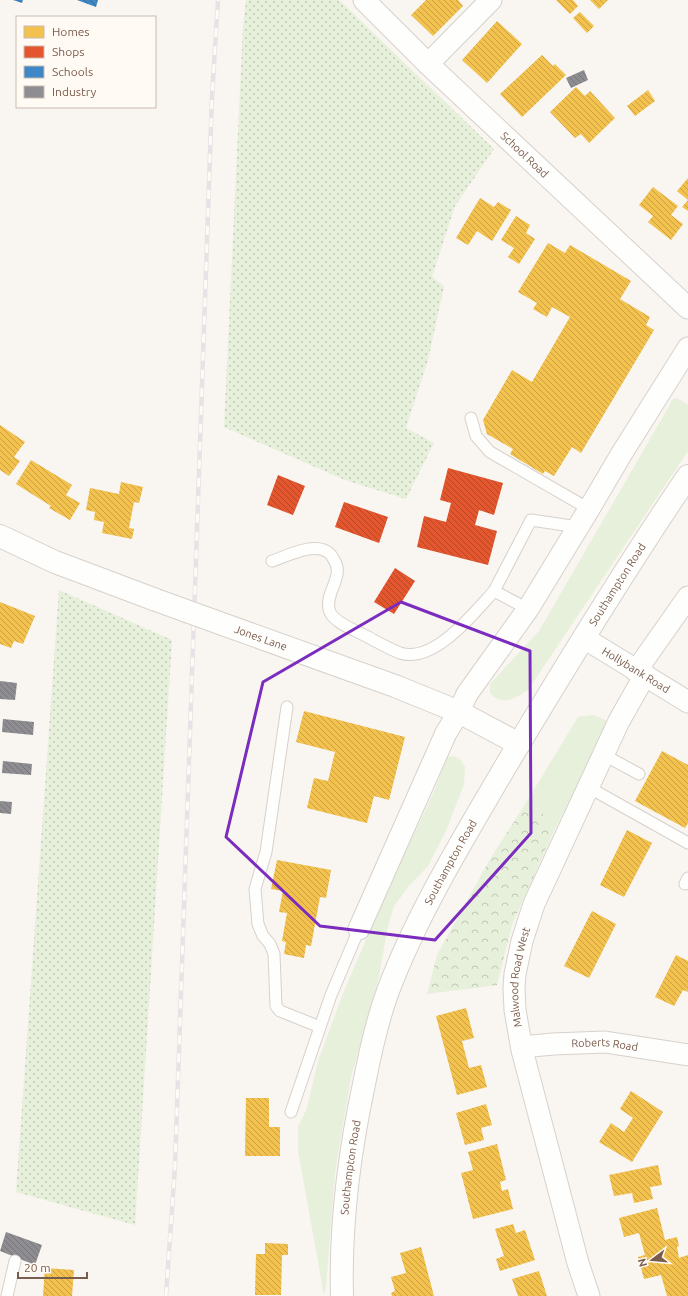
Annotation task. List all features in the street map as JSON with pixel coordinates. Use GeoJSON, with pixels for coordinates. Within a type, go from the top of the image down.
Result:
{"type":"FeatureCollection","features":[{"type":"Feature","properties":{"kind":"street","name":"School Road"},"geometry":{"type":"LineString","coordinates":[[364,0],[428,64],[688,308]]}},
{"type":"Feature","properties":{"kind":"street"},"geometry":{"type":"LineString","coordinates":[[428,64],[492,0]]}},
{"type":"Feature","properties":{"kind":"street"},"geometry":{"type":"LineString","coordinates":[[359,930],[446,733],[459,712],[467,694],[528,609],[622,453],[688,348]]}},
{"type":"Feature","properties":{"kind":"street","name":"Southampton Road"},"geometry":{"type":"LineString","coordinates":[[342,1296],[341,1259],[345,1200],[356,1124],[370,1053],[388,993],[411,938],[464,838],[519,744],[656,523],[688,476]]}},
{"type":"Feature","properties":{"kind":"street","name":"Jones Lane"},"geometry":{"type":"LineString","coordinates":[[0,536],[55,562],[395,686],[459,712],[519,744]]}},
{"type":"Feature","properties":{"kind":"street","name":"Malwood Road West"},"geometry":{"type":"LineString","coordinates":[[589,1296],[578,1262],[522,1047],[515,1010],[515,974],[522,941],[534,904],[604,755],[640,673],[688,596]]}},
{"type":"Feature","properties":{"kind":"street","name":"Hollybank Road"},"geometry":{"type":"LineString","coordinates":[[584,638],[688,702]]}},
{"type":"Feature","properties":{"kind":"street","name":"Roberts Road"},"geometry":{"type":"LineString","coordinates":[[522,1047],[605,1042],[688,1055]]}},
{"type":"Feature","properties":{"kind":"lane"},"geometry":{"type":"LineString","coordinates":[[471,418],[476,436],[490,452],[583,518]]}},
{"type":"Feature","properties":{"kind":"lane"},"geometry":{"type":"LineString","coordinates":[[272,562],[311,548],[320,548],[330,553],[336,563],[338,575],[329,598],[329,610],[337,621],[400,653],[415,654],[431,649],[446,640],[465,624],[494,591],[531,520],[583,518]]}},
{"type":"Feature","properties":{"kind":"lane"},"geometry":{"type":"LineString","coordinates":[[494,591],[528,609]]}},
{"type":"Feature","properties":{"kind":"lane"},"geometry":{"type":"LineString","coordinates":[[287,707],[266,852],[255,889],[256,907],[258,924],[274,954],[276,1006],[280,1011],[320,1027]]}},
{"type":"Feature","properties":{"kind":"lane"},"geometry":{"type":"LineString","coordinates":[[604,755],[639,774]]}},
{"type":"Feature","properties":{"kind":"lane"},"geometry":{"type":"LineString","coordinates":[[588,788],[688,843]]}},
{"type":"Feature","properties":{"kind":"lane"},"geometry":{"type":"LineString","coordinates":[[291,1112],[331,994],[359,930]]}},
{"type":"Feature","properties":{"kind":"lane"},"geometry":{"type":"LineString","coordinates":[[7,1296],[15,1262]]}},
{"type":"Feature","properties":{"kind":"highlighted area"},"geometry":{"type":"Polygon","coordinates":[[[401,602],[530,651],[531,833],[435,940],[320,926],[226,837],[263,682],[401,602]]]}},
{"type":"Feature","properties":{"kind":"green space"},"geometry":{"type":"Polygon","coordinates":[[[246,0],[339,0],[494,149],[455,206],[432,277],[444,286],[428,360],[406,428],[434,443],[406,499],[345,480],[224,427],[243,26],[246,0]]]}},
{"type":"Feature","properties":{"kind":"green space"},"geometry":{"type":"Polygon","coordinates":[[[675,398],[688,405],[688,451],[528,690],[509,700],[500,700],[490,693],[490,684],[539,631],[672,400],[675,398]]]}},
{"type":"Feature","properties":{"kind":"green space"},"geometry":{"type":"Polygon","coordinates":[[[59,590],[172,640],[135,1225],[16,1192],[59,590]]]}},
{"type":"Feature","properties":{"kind":"green space"},"geometry":{"type":"Polygon","coordinates":[[[593,715],[610,722],[554,831],[540,809],[524,806],[578,717],[593,715]]]}},
{"type":"Feature","properties":{"kind":"green space"},"geometry":{"type":"Polygon","coordinates":[[[451,756],[459,758],[465,767],[464,784],[446,831],[428,866],[409,886],[394,906],[387,930],[379,977],[351,1077],[335,1173],[326,1287],[324,1295],[298,1151],[298,1127],[307,1108],[318,1061],[344,991],[388,889],[433,794],[447,758],[451,756]]]}},
{"type":"Feature","properties":{"kind":"green space"},"geometry":{"type":"Polygon","coordinates":[[[524,806],[540,809],[554,831],[512,925],[497,985],[427,994],[437,955],[490,859],[524,806]]]}},
{"type":"Feature","properties":{"kind":"building: Homes"},"geometry":{"type":"Polygon","coordinates":[[[426,0],[458,0],[463,6],[433,36],[411,15],[426,0]]]}},
{"type":"Feature","properties":{"kind":"building: Homes"},"geometry":{"type":"Polygon","coordinates":[[[556,0],[573,0],[578,6],[570,14],[556,0]]]}},
{"type":"Feature","properties":{"kind":"building: Homes"},"geometry":{"type":"Polygon","coordinates":[[[590,0],[608,0],[599,9],[590,0]]]}},
{"type":"Feature","properties":{"kind":"building: Homes"},"geometry":{"type":"Polygon","coordinates":[[[580,12],[594,26],[587,33],[573,18],[580,12]]]}},
{"type":"Feature","properties":{"kind":"building: Homes"},"geometry":{"type":"Polygon","coordinates":[[[497,21],[522,44],[487,83],[462,60],[497,21]]]}},
{"type":"Feature","properties":{"kind":"building: Homes"},"geometry":{"type":"Polygon","coordinates":[[[542,55],[553,66],[555,64],[566,75],[522,117],[500,94],[542,55]]]}},
{"type":"Feature","properties":{"kind":"building: Homes"},"geometry":{"type":"Polygon","coordinates":[[[576,87],[585,96],[590,91],[615,118],[589,143],[581,134],[575,138],[550,112],[576,87]]]}},
{"type":"Feature","properties":{"kind":"building: Homes"},"geometry":{"type":"Polygon","coordinates":[[[648,90],[655,101],[635,116],[627,106],[648,90]]]}},
{"type":"Feature","properties":{"kind":"building: Homes"},"geometry":{"type":"Polygon","coordinates":[[[688,178],[688,200],[677,191],[688,178]]]}},
{"type":"Feature","properties":{"kind":"building: Homes"},"geometry":{"type":"Polygon","coordinates":[[[653,187],[678,206],[671,215],[683,224],[671,240],[648,222],[653,216],[639,205],[653,187]]]}},
{"type":"Feature","properties":{"kind":"building: Homes"},"geometry":{"type":"Polygon","coordinates":[[[480,198],[494,207],[498,202],[511,210],[492,241],[477,231],[468,245],[456,238],[480,198]]]}},
{"type":"Feature","properties":{"kind":"building: Homes"},"geometry":{"type":"Polygon","coordinates":[[[688,200],[688,211],[682,207],[688,200]]]}},
{"type":"Feature","properties":{"kind":"building: Homes"},"geometry":{"type":"Polygon","coordinates":[[[516,216],[530,225],[526,233],[535,239],[519,264],[508,257],[514,248],[501,240],[516,216]]]}},
{"type":"Feature","properties":{"kind":"building: Homes"},"geometry":{"type":"Polygon","coordinates":[[[548,243],[565,253],[570,245],[631,281],[620,299],[650,317],[646,325],[654,330],[581,453],[572,447],[554,476],[545,471],[543,474],[510,454],[513,449],[487,434],[483,420],[512,370],[532,382],[570,317],[552,307],[547,317],[533,309],[537,303],[518,292],[548,243]]]}},
{"type":"Feature","properties":{"kind":"building: Homes"},"geometry":{"type":"Polygon","coordinates":[[[0,425],[25,442],[14,457],[20,461],[9,476],[0,470],[0,425]]]}},
{"type":"Feature","properties":{"kind":"building: Homes"},"geometry":{"type":"Polygon","coordinates":[[[31,460],[72,485],[66,495],[80,503],[70,520],[49,508],[51,506],[16,484],[31,460]]]}},
{"type":"Feature","properties":{"kind":"building: Homes"},"geometry":{"type":"Polygon","coordinates":[[[121,482],[143,487],[139,503],[134,502],[129,528],[134,529],[132,539],[102,533],[104,522],[94,520],[95,512],[86,510],[90,488],[119,494],[121,482]]]}},
{"type":"Feature","properties":{"kind":"building: Homes"},"geometry":{"type":"Polygon","coordinates":[[[0,602],[35,616],[23,644],[14,641],[11,648],[0,644],[0,602]]]}},
{"type":"Feature","properties":{"kind":"building: Homes"},"geometry":{"type":"Polygon","coordinates":[[[304,711],[405,737],[389,800],[374,796],[367,823],[307,808],[314,778],[328,781],[335,752],[296,742],[304,711]]]}},
{"type":"Feature","properties":{"kind":"building: Homes"},"geometry":{"type":"Polygon","coordinates":[[[662,751],[688,765],[688,823],[685,828],[635,801],[662,751]]]}},
{"type":"Feature","properties":{"kind":"building: Homes"},"geometry":{"type":"Polygon","coordinates":[[[627,830],[652,843],[624,897],[600,885],[627,830]]]}},
{"type":"Feature","properties":{"kind":"building: Homes"},"geometry":{"type":"Polygon","coordinates":[[[277,860],[331,870],[326,898],[320,897],[311,946],[306,945],[304,958],[284,954],[286,942],[282,941],[287,913],[279,912],[283,891],[271,889],[277,860]]]}},
{"type":"Feature","properties":{"kind":"building: Homes"},"geometry":{"type":"Polygon","coordinates":[[[592,911],[616,924],[589,978],[564,966],[592,911]]]}},
{"type":"Feature","properties":{"kind":"building: Homes"},"geometry":{"type":"Polygon","coordinates":[[[676,955],[688,961],[688,992],[683,990],[674,1006],[655,997],[676,955]]]}},
{"type":"Feature","properties":{"kind":"building: Homes"},"geometry":{"type":"Polygon","coordinates":[[[466,1008],[474,1038],[462,1041],[469,1068],[481,1065],[487,1087],[457,1095],[436,1016],[466,1008]]]}},
{"type":"Feature","properties":{"kind":"building: Homes"},"geometry":{"type":"Polygon","coordinates":[[[631,1091],[663,1112],[632,1162],[599,1142],[611,1123],[624,1132],[633,1118],[620,1109],[631,1091]]]}},
{"type":"Feature","properties":{"kind":"building: Homes"},"geometry":{"type":"Polygon","coordinates":[[[246,1098],[269,1098],[269,1127],[280,1127],[280,1156],[245,1156],[246,1098]]]}},
{"type":"Feature","properties":{"kind":"building: Homes"},"geometry":{"type":"Polygon","coordinates":[[[486,1104],[492,1125],[481,1128],[484,1140],[465,1145],[456,1113],[486,1104]]]}},
{"type":"Feature","properties":{"kind":"building: Homes"},"geometry":{"type":"Polygon","coordinates":[[[497,1144],[506,1180],[500,1182],[502,1191],[508,1189],[513,1209],[473,1219],[461,1173],[473,1170],[468,1152],[497,1144]]]}},
{"type":"Feature","properties":{"kind":"building: Homes"},"geometry":{"type":"Polygon","coordinates":[[[658,1165],[662,1185],[650,1187],[653,1199],[634,1203],[632,1193],[614,1196],[609,1175],[658,1165]]]}},
{"type":"Feature","properties":{"kind":"building: Homes"},"geometry":{"type":"Polygon","coordinates":[[[657,1208],[665,1240],[677,1237],[679,1258],[688,1255],[688,1296],[667,1296],[661,1275],[644,1279],[638,1257],[645,1255],[639,1233],[624,1237],[619,1218],[657,1208]]]}},
{"type":"Feature","properties":{"kind":"building: Homes"},"geometry":{"type":"Polygon","coordinates":[[[513,1224],[516,1233],[525,1230],[535,1260],[500,1271],[496,1259],[504,1256],[495,1229],[513,1224]]]}},
{"type":"Feature","properties":{"kind":"building: Homes"},"geometry":{"type":"Polygon","coordinates":[[[265,1243],[288,1244],[288,1255],[282,1255],[281,1295],[255,1295],[256,1254],[265,1254],[265,1243]]]}},
{"type":"Feature","properties":{"kind":"building: Homes"},"geometry":{"type":"Polygon","coordinates":[[[421,1247],[434,1296],[392,1296],[391,1293],[395,1291],[391,1277],[406,1273],[400,1253],[421,1247]]]}},
{"type":"Feature","properties":{"kind":"building: Homes"},"geometry":{"type":"Polygon","coordinates":[[[45,1268],[74,1270],[72,1296],[43,1296],[45,1268]]]}},
{"type":"Feature","properties":{"kind":"building: Homes"},"geometry":{"type":"Polygon","coordinates":[[[539,1271],[547,1296],[518,1296],[512,1279],[539,1271]]]}},
{"type":"Feature","properties":{"kind":"building: Shops"},"geometry":{"type":"Polygon","coordinates":[[[448,468],[503,483],[494,515],[479,510],[475,525],[497,531],[488,565],[417,547],[424,516],[446,522],[451,503],[440,500],[448,468]]]}},
{"type":"Feature","properties":{"kind":"building: Shops"},"geometry":{"type":"Polygon","coordinates":[[[278,475],[305,486],[293,515],[267,505],[278,475]]]}},
{"type":"Feature","properties":{"kind":"building: Shops"},"geometry":{"type":"Polygon","coordinates":[[[344,502],[388,517],[379,543],[335,527],[344,502]]]}},
{"type":"Feature","properties":{"kind":"building: Shops"},"geometry":{"type":"Polygon","coordinates":[[[395,568],[415,581],[394,614],[374,602],[395,568]]]}},
{"type":"Feature","properties":{"kind":"building: Schools"},"geometry":{"type":"Polygon","coordinates":[[[13,0],[23,0],[22,3],[13,0]]]}},
{"type":"Feature","properties":{"kind":"building: Schools"},"geometry":{"type":"Polygon","coordinates":[[[77,0],[98,0],[96,7],[77,0]]]}},
{"type":"Feature","properties":{"kind":"building: Industry"},"geometry":{"type":"Polygon","coordinates":[[[584,70],[588,80],[571,88],[566,78],[584,70]]]}},
{"type":"Feature","properties":{"kind":"building: Industry"},"geometry":{"type":"Polygon","coordinates":[[[0,681],[17,683],[15,700],[0,699],[0,681]]]}},
{"type":"Feature","properties":{"kind":"building: Industry"},"geometry":{"type":"Polygon","coordinates":[[[3,719],[34,722],[33,735],[2,732],[3,719]]]}},
{"type":"Feature","properties":{"kind":"building: Industry"},"geometry":{"type":"Polygon","coordinates":[[[3,761],[32,764],[31,775],[2,773],[3,761]]]}},
{"type":"Feature","properties":{"kind":"building: Industry"},"geometry":{"type":"Polygon","coordinates":[[[0,801],[12,802],[11,814],[0,813],[0,801]]]}},
{"type":"Feature","properties":{"kind":"building: Industry"},"geometry":{"type":"Polygon","coordinates":[[[6,1232],[42,1245],[35,1265],[0,1251],[6,1232]]]}},
{"type":"Feature","properties":{"kind":"railway"},"geometry":{"type":"LineString","coordinates":[[166,1296],[175,1166],[212,97],[218,0]]}}]}
